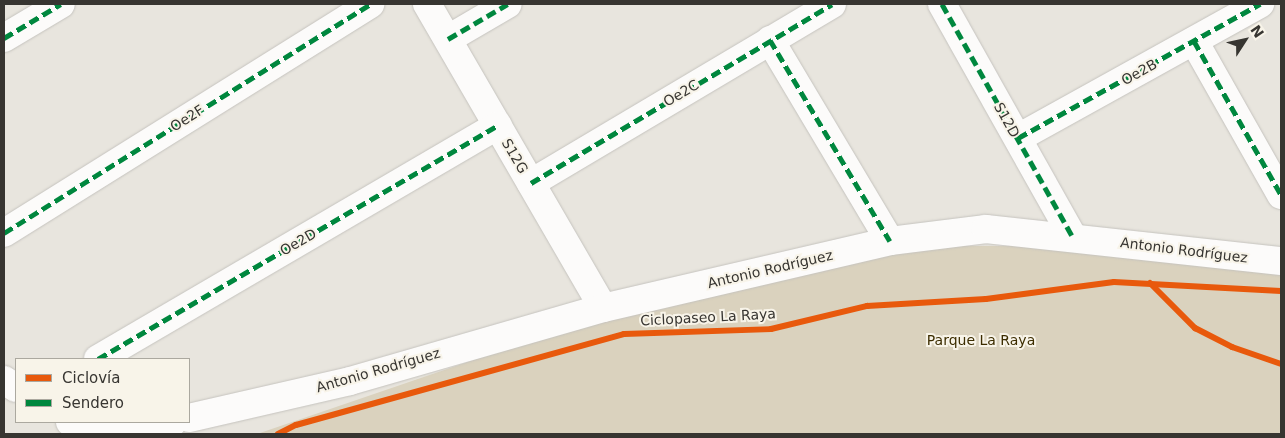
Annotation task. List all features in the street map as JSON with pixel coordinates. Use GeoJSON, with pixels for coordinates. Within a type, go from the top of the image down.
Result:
{"type":"FeatureCollection","features":[{"type":"Feature","properties":{"kind":"street"},"geometry":{"type":"LineString","coordinates":[[4,38],[61,4]]}},
{"type":"Feature","properties":{"kind":"street","name":"Oe2F"},"geometry":{"type":"LineString","coordinates":[[4,233],[370,4]]}},
{"type":"Feature","properties":{"kind":"street","name":"S12G"},"geometry":{"type":"LineString","coordinates":[[428,4],[603,308]]}},
{"type":"Feature","properties":{"kind":"street"},"geometry":{"type":"LineString","coordinates":[[448,39],[508,4]]}},
{"type":"Feature","properties":{"kind":"street","name":"Oe2C"},"geometry":{"type":"LineString","coordinates":[[531,183],[832,4]]}},
{"type":"Feature","properties":{"kind":"street","name":"S12D"},"geometry":{"type":"LineString","coordinates":[[942,4],[1072,236]]}},
{"type":"Feature","properties":{"kind":"street","name":"Oe2B"},"geometry":{"type":"LineString","coordinates":[[1018,138],[1260,4]]}},
{"type":"Feature","properties":{"kind":"street"},"geometry":{"type":"LineString","coordinates":[[770,40],[890,241]]}},
{"type":"Feature","properties":{"kind":"street"},"geometry":{"type":"LineString","coordinates":[[1194,41],[1281,195]]}},
{"type":"Feature","properties":{"kind":"street","name":"Oe2D"},"geometry":{"type":"LineString","coordinates":[[100,358],[498,125]]}},
{"type":"Feature","properties":{"kind":"street","name":"Antonio Rodríguez"},"geometry":{"type":"LineString","coordinates":[[190,418],[270,401],[603,308],[890,241],[986,229],[1072,236],[1187,253],[1281,260]]}},
{"type":"Feature","properties":{"kind":"street"},"geometry":{"type":"LineString","coordinates":[[4,380],[15,387]]}},
{"type":"Feature","properties":{"kind":"street","name":"Antonio Rodríguez"},"geometry":{"type":"LineString","coordinates":[[208,434],[270,401]]}},
{"type":"Feature","properties":{"kind":"street"},"geometry":{"type":"LineString","coordinates":[[73,423],[99,433],[125,432],[168,423]]}},
{"type":"Feature","properties":{"kind":"green space","name":"Parque La Raya"},"geometry":{"type":"Polygon","coordinates":[[[891,246],[1079,246],[1281,275],[1281,434],[257,434],[602,316],[891,246]]]}},
{"type":"Feature","properties":{"kind":"marked path"},"geometry":{"type":"LineString","coordinates":[[4,38],[61,4]]}},
{"type":"Feature","properties":{"kind":"marked path"},"geometry":{"type":"LineString","coordinates":[[4,233],[370,4]]}},
{"type":"Feature","properties":{"kind":"marked path"},"geometry":{"type":"LineString","coordinates":[[448,39],[508,4]]}},
{"type":"Feature","properties":{"kind":"marked path"},"geometry":{"type":"LineString","coordinates":[[531,183],[832,4]]}},
{"type":"Feature","properties":{"kind":"marked path"},"geometry":{"type":"LineString","coordinates":[[942,4],[1072,236]]}},
{"type":"Feature","properties":{"kind":"marked path"},"geometry":{"type":"LineString","coordinates":[[1018,138],[1260,4]]}},
{"type":"Feature","properties":{"kind":"marked path"},"geometry":{"type":"LineString","coordinates":[[770,40],[890,241]]}},
{"type":"Feature","properties":{"kind":"marked path"},"geometry":{"type":"LineString","coordinates":[[1194,41],[1281,195]]}},
{"type":"Feature","properties":{"kind":"marked path"},"geometry":{"type":"LineString","coordinates":[[100,358],[498,125]]}},
{"type":"Feature","properties":{"kind":"cycle path","name":"Ciclopaseo La Raya"},"geometry":{"type":"LineString","coordinates":[[278,434],[296,425],[624,334],[771,329],[867,306],[986,299],[1114,282],[1281,291]]}},
{"type":"Feature","properties":{"kind":"cycle path"},"geometry":{"type":"LineString","coordinates":[[1150,283],[1195,328],[1232,347],[1281,364]]}}]}
